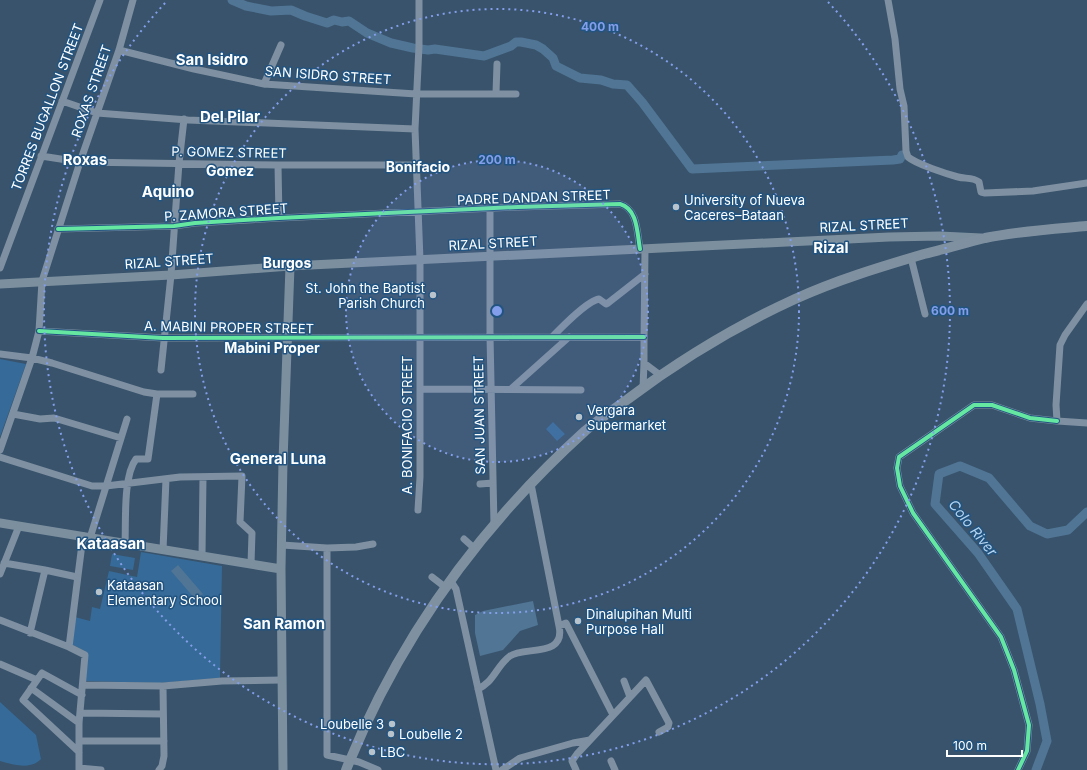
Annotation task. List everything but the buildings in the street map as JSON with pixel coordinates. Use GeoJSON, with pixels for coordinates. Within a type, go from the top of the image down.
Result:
{"type":"FeatureCollection","features":[{"type":"Feature","properties":{"kind":"highway"},"geometry":{"type":"LineString","coordinates":[[346,770],[366,722],[390,675],[422,621],[447,584],[474,548],[531,484],[587,429],[660,376],[708,345],[795,299],[859,273],[987,238],[1021,232],[1087,226]]}},
{"type":"Feature","properties":{"kind":"main road","name":"RIZAL STREET"},"geometry":{"type":"LineString","coordinates":[[0,284],[171,275],[290,266],[910,236],[987,238]]}},
{"type":"Feature","properties":{"kind":"main road"},"geometry":{"type":"LineString","coordinates":[[283,770],[281,569],[290,266]]}},
{"type":"Feature","properties":{"kind":"main road"},"geometry":{"type":"LineString","coordinates":[[0,523],[281,569]]}},
{"type":"Feature","properties":{"kind":"street","name":"TORRES BUGALLON STREET"},"geometry":{"type":"LineString","coordinates":[[0,268],[100,0]]}},
{"type":"Feature","properties":{"kind":"street","name":"ROXAS STREET"},"geometry":{"type":"LineString","coordinates":[[0,450],[32,358],[38,331],[42,281],[134,0]]}},
{"type":"Feature","properties":{"kind":"street","name":"A. BONIFACIO STREET"},"geometry":{"type":"LineString","coordinates":[[418,510],[420,212],[415,129],[419,49],[419,0]]}},
{"type":"Feature","properties":{"kind":"street"},"geometry":{"type":"LineString","coordinates":[[888,0],[895,39],[900,90],[904,106],[906,151],[908,158],[917,163],[961,178],[976,179],[979,182],[981,192],[986,193],[1033,191],[1087,183]]}},
{"type":"Feature","properties":{"kind":"street"},"geometry":{"type":"LineString","coordinates":[[264,84],[281,45]]}},
{"type":"Feature","properties":{"kind":"street","name":"SAN ISIDRO STREET"},"geometry":{"type":"LineString","coordinates":[[118,50],[194,69],[264,84],[416,94],[516,94]]}},
{"type":"Feature","properties":{"kind":"street"},"geometry":{"type":"LineString","coordinates":[[496,94],[497,64]]}},
{"type":"Feature","properties":{"kind":"street"},"geometry":{"type":"LineString","coordinates":[[62,101],[97,114],[415,129]]}},
{"type":"Feature","properties":{"kind":"street"},"geometry":{"type":"LineString","coordinates":[[161,370],[163,338],[171,275],[179,164],[184,119]]}},
{"type":"Feature","properties":{"kind":"street","name":"P. GOMEZ STREET"},"geometry":{"type":"LineString","coordinates":[[41,156],[80,162],[278,165],[416,165]]}},
{"type":"Feature","properties":{"kind":"street"},"geometry":{"type":"LineString","coordinates":[[278,165],[279,218]]}},
{"type":"Feature","properties":{"kind":"street","name":"PADRE DANDAN STREET"},"geometry":{"type":"LineString","coordinates":[[420,212],[620,204],[628,207],[634,216],[643,249],[645,274],[643,388]]}},
{"type":"Feature","properties":{"kind":"street","name":"SAN JUAN STREET"},"geometry":{"type":"LineString","coordinates":[[490,208],[490,336],[494,525]]}},
{"type":"Feature","properties":{"kind":"street","name":"P. ZAMORA STREET"},"geometry":{"type":"LineString","coordinates":[[58,229],[174,226],[195,223],[279,218],[420,212]]}},
{"type":"Feature","properties":{"kind":"street"},"geometry":{"type":"LineString","coordinates":[[910,258],[925,314]]}},
{"type":"Feature","properties":{"kind":"street"},"geometry":{"type":"LineString","coordinates":[[552,337],[577,313],[594,301],[600,299],[606,304],[608,303],[645,274]]}},
{"type":"Feature","properties":{"kind":"street"},"geometry":{"type":"LineString","coordinates":[[1057,421],[1056,405],[1060,345],[1065,335],[1087,304]]}},
{"type":"Feature","properties":{"kind":"street","name":"A. MABINI PROPER STREET"},"geometry":{"type":"LineString","coordinates":[[38,331],[163,338],[420,338],[490,336],[644,337]]}},
{"type":"Feature","properties":{"kind":"street"},"geometry":{"type":"LineString","coordinates":[[512,388],[568,337]]}},
{"type":"Feature","properties":{"kind":"street"},"geometry":{"type":"LineString","coordinates":[[0,354],[32,358],[52,363],[144,392],[157,394],[193,394]]}},
{"type":"Feature","properties":{"kind":"street"},"geometry":{"type":"LineString","coordinates":[[644,362],[660,376]]}},
{"type":"Feature","properties":{"kind":"street"},"geometry":{"type":"LineString","coordinates":[[420,389],[512,388],[581,390]]}},
{"type":"Feature","properties":{"kind":"street"},"geometry":{"type":"LineString","coordinates":[[125,544],[127,483],[132,466],[136,459],[148,459],[157,394]]}},
{"type":"Feature","properties":{"kind":"street"},"geometry":{"type":"LineString","coordinates":[[1018,770],[1027,750],[1029,725],[1014,670],[1001,636],[913,513],[900,486],[897,468],[899,457],[974,405],[992,404],[1030,418],[1087,423]]}},
{"type":"Feature","properties":{"kind":"street"},"geometry":{"type":"LineString","coordinates":[[13,414],[40,419],[54,418],[121,438]]}},
{"type":"Feature","properties":{"kind":"street"},"geometry":{"type":"LineString","coordinates":[[69,647],[77,577],[86,537],[106,486],[127,419]]}},
{"type":"Feature","properties":{"kind":"street"},"geometry":{"type":"LineString","coordinates":[[0,457],[92,486],[106,486],[166,479],[242,476],[240,522],[252,533],[251,564]]}},
{"type":"Feature","properties":{"kind":"street"},"geometry":{"type":"LineString","coordinates":[[202,556],[203,477]]}},
{"type":"Feature","properties":{"kind":"street"},"geometry":{"type":"LineString","coordinates":[[163,550],[166,479]]}},
{"type":"Feature","properties":{"kind":"street"},"geometry":{"type":"LineString","coordinates":[[480,484],[493,483]]}},
{"type":"Feature","properties":{"kind":"street"},"geometry":{"type":"LineString","coordinates":[[478,690],[488,682],[505,659],[512,654],[548,647],[557,643],[561,636],[531,484]]}},
{"type":"Feature","properties":{"kind":"street"},"geometry":{"type":"LineString","coordinates":[[0,574],[19,526]]}},
{"type":"Feature","properties":{"kind":"street"},"geometry":{"type":"LineString","coordinates":[[464,539],[474,548]]}},
{"type":"Feature","properties":{"kind":"street"},"geometry":{"type":"LineString","coordinates":[[282,545],[327,548],[356,547],[373,544]]}},
{"type":"Feature","properties":{"kind":"street"},"geometry":{"type":"LineString","coordinates":[[327,548],[327,755],[350,759],[378,770]]}},
{"type":"Feature","properties":{"kind":"street"},"geometry":{"type":"LineString","coordinates":[[4,563],[77,577]]}},
{"type":"Feature","properties":{"kind":"street"},"geometry":{"type":"LineString","coordinates":[[30,633],[46,570]]}},
{"type":"Feature","properties":{"kind":"street"},"geometry":{"type":"LineString","coordinates":[[432,577],[456,589],[496,770]]}},
{"type":"Feature","properties":{"kind":"street"},"geometry":{"type":"LineString","coordinates":[[0,620],[69,647],[85,655],[80,713],[79,769],[101,770]]}},
{"type":"Feature","properties":{"kind":"street"},"geometry":{"type":"LineString","coordinates":[[559,626],[566,623],[613,715]]}},
{"type":"Feature","properties":{"kind":"street"},"geometry":{"type":"LineString","coordinates":[[0,664],[37,680]]}},
{"type":"Feature","properties":{"kind":"street"},"geometry":{"type":"LineString","coordinates":[[79,752],[23,700],[42,673],[82,695]]}},
{"type":"Feature","properties":{"kind":"street"},"geometry":{"type":"LineString","coordinates":[[83,685],[163,686],[222,681],[282,680]]}},
{"type":"Feature","properties":{"kind":"street"},"geometry":{"type":"LineString","coordinates":[[576,770],[572,761],[646,680],[669,723],[668,727],[659,732]]}},
{"type":"Feature","properties":{"kind":"street"},"geometry":{"type":"LineString","coordinates":[[624,681],[630,697]]}},
{"type":"Feature","properties":{"kind":"street"},"geometry":{"type":"LineString","coordinates":[[159,770],[162,766],[164,756],[163,686]]}},
{"type":"Feature","properties":{"kind":"street"},"geometry":{"type":"LineString","coordinates":[[31,688],[80,723]]}},
{"type":"Feature","properties":{"kind":"street"},"geometry":{"type":"LineString","coordinates":[[80,713],[163,714]]}},
{"type":"Feature","properties":{"kind":"street"},"geometry":{"type":"LineString","coordinates":[[502,770],[520,758],[573,743],[590,740]]}},
{"type":"Feature","properties":{"kind":"street"},"geometry":{"type":"LineString","coordinates":[[79,741],[164,741]]}},
{"type":"Feature","properties":{"kind":"street"},"geometry":{"type":"LineString","coordinates":[[610,761],[615,770]]}},
{"type":"Feature","properties":{"kind":"shaded area"},"geometry":{"type":"Polygon","coordinates":[[[0,359],[26,364],[0,437],[0,359]]]}},
{"type":"Feature","properties":{"kind":"shaded area"},"geometry":{"type":"Polygon","coordinates":[[[553,422],[565,434],[557,441],[546,429],[553,422]]]}},
{"type":"Feature","properties":{"kind":"shaded area"},"geometry":{"type":"Polygon","coordinates":[[[141,552],[222,566],[220,678],[159,683],[85,681],[85,651],[71,644],[75,617],[90,621],[92,607],[100,609],[109,571],[137,577],[141,552]]]}},
{"type":"Feature","properties":{"kind":"shaded area"},"geometry":{"type":"Polygon","coordinates":[[[112,554],[135,558],[133,570],[110,566],[112,554]]]}},
{"type":"Feature","properties":{"kind":"shaded area"},"geometry":{"type":"Polygon","coordinates":[[[178,565],[203,594],[196,600],[171,571],[178,565]]]}},
{"type":"Feature","properties":{"kind":"shaded area"},"geometry":{"type":"Polygon","coordinates":[[[533,601],[538,625],[520,631],[503,650],[480,656],[475,633],[475,615],[483,611],[533,601]]]}},
{"type":"Feature","properties":{"kind":"shaded area"},"geometry":{"type":"Polygon","coordinates":[[[0,702],[36,735],[41,759],[32,765],[22,766],[0,761],[0,702]]]}},
{"type":"Feature","properties":{"kind":"waterway"},"geometry":{"type":"LineString","coordinates":[[232,0],[246,6],[271,11],[291,10],[327,23],[334,20],[342,22],[349,21],[367,33],[391,43],[413,48],[428,50],[435,49],[484,56],[511,46],[516,42],[536,45],[553,58],[556,66],[580,78],[627,85],[642,102],[692,169],[893,160],[900,159],[902,155]]}},
{"type":"Feature","properties":{"kind":"waterway","name":"Colo River"},"geometry":{"type":"LineString","coordinates":[[1036,770],[1047,741],[1040,704],[1017,609],[978,553],[935,504],[939,474],[960,466],[989,478],[1030,526],[1047,534],[1068,530],[1087,512]]}},
{"type":"Feature","properties":{"kind":"cycle path"},"geometry":{"type":"LineString","coordinates":[[58,229],[174,226],[195,223],[279,218],[620,204],[630,211],[636,222],[640,249]]}},
{"type":"Feature","properties":{"kind":"cycle path"},"geometry":{"type":"LineString","coordinates":[[39,331],[163,338],[644,337]]}},
{"type":"Feature","properties":{"kind":"cycle path"},"geometry":{"type":"LineString","coordinates":[[1018,770],[1027,751],[1029,725],[1014,670],[1001,637],[913,513],[900,486],[897,468],[899,457],[974,405],[992,405],[1030,418],[1057,421]]}},
{"type":"Feature","properties":{"kind":"place","name":"University of Nueva Caceres–Bataan"},"geometry":{"type":"Point","coordinates":[676,207]}},
{"type":"Feature","properties":{"kind":"place","name":"St. John the Baptist Parish Church"},"geometry":{"type":"Point","coordinates":[433,295]}},
{"type":"Feature","properties":{"kind":"place","name":"Vergara Supermarket"},"geometry":{"type":"Point","coordinates":[579,417]}},
{"type":"Feature","properties":{"kind":"place","name":"Kataasan Elementary School"},"geometry":{"type":"Point","coordinates":[99,592]}},
{"type":"Feature","properties":{"kind":"place","name":"Dinalupihan Multi Purpose Hall"},"geometry":{"type":"Point","coordinates":[578,621]}},
{"type":"Feature","properties":{"kind":"place","name":"Loubelle 3"},"geometry":{"type":"Point","coordinates":[392,724]}},
{"type":"Feature","properties":{"kind":"place","name":"Loubelle 2"},"geometry":{"type":"Point","coordinates":[391,734]}},
{"type":"Feature","properties":{"kind":"place","name":"LBC"},"geometry":{"type":"Point","coordinates":[372,752]}},
{"type":"Feature","properties":{"kind":"district","name":"San Isidro"},"geometry":{"type":"Point","coordinates":[212,60]}},
{"type":"Feature","properties":{"kind":"district","name":"Del Pilar"},"geometry":{"type":"Point","coordinates":[230,117]}},
{"type":"Feature","properties":{"kind":"district","name":"Roxas"},"geometry":{"type":"Point","coordinates":[85,160]}},
{"type":"Feature","properties":{"kind":"district","name":"Bonifacio"},"geometry":{"type":"Point","coordinates":[418,167]}},
{"type":"Feature","properties":{"kind":"district","name":"Gomez"},"geometry":{"type":"Point","coordinates":[230,171]}},
{"type":"Feature","properties":{"kind":"district","name":"Aquino"},"geometry":{"type":"Point","coordinates":[168,192]}},
{"type":"Feature","properties":{"kind":"district","name":"Rizal"},"geometry":{"type":"Point","coordinates":[831,248]}},
{"type":"Feature","properties":{"kind":"district","name":"Burgos"},"geometry":{"type":"Point","coordinates":[287,263]}},
{"type":"Feature","properties":{"kind":"district","name":"Mabini Proper"},"geometry":{"type":"Point","coordinates":[272,348]}},
{"type":"Feature","properties":{"kind":"district","name":"General Luna"},"geometry":{"type":"Point","coordinates":[278,459]}},
{"type":"Feature","properties":{"kind":"district","name":"Kataasan"},"geometry":{"type":"Point","coordinates":[111,544]}},
{"type":"Feature","properties":{"kind":"district","name":"San Ramon"},"geometry":{"type":"Point","coordinates":[284,624]}}]}
